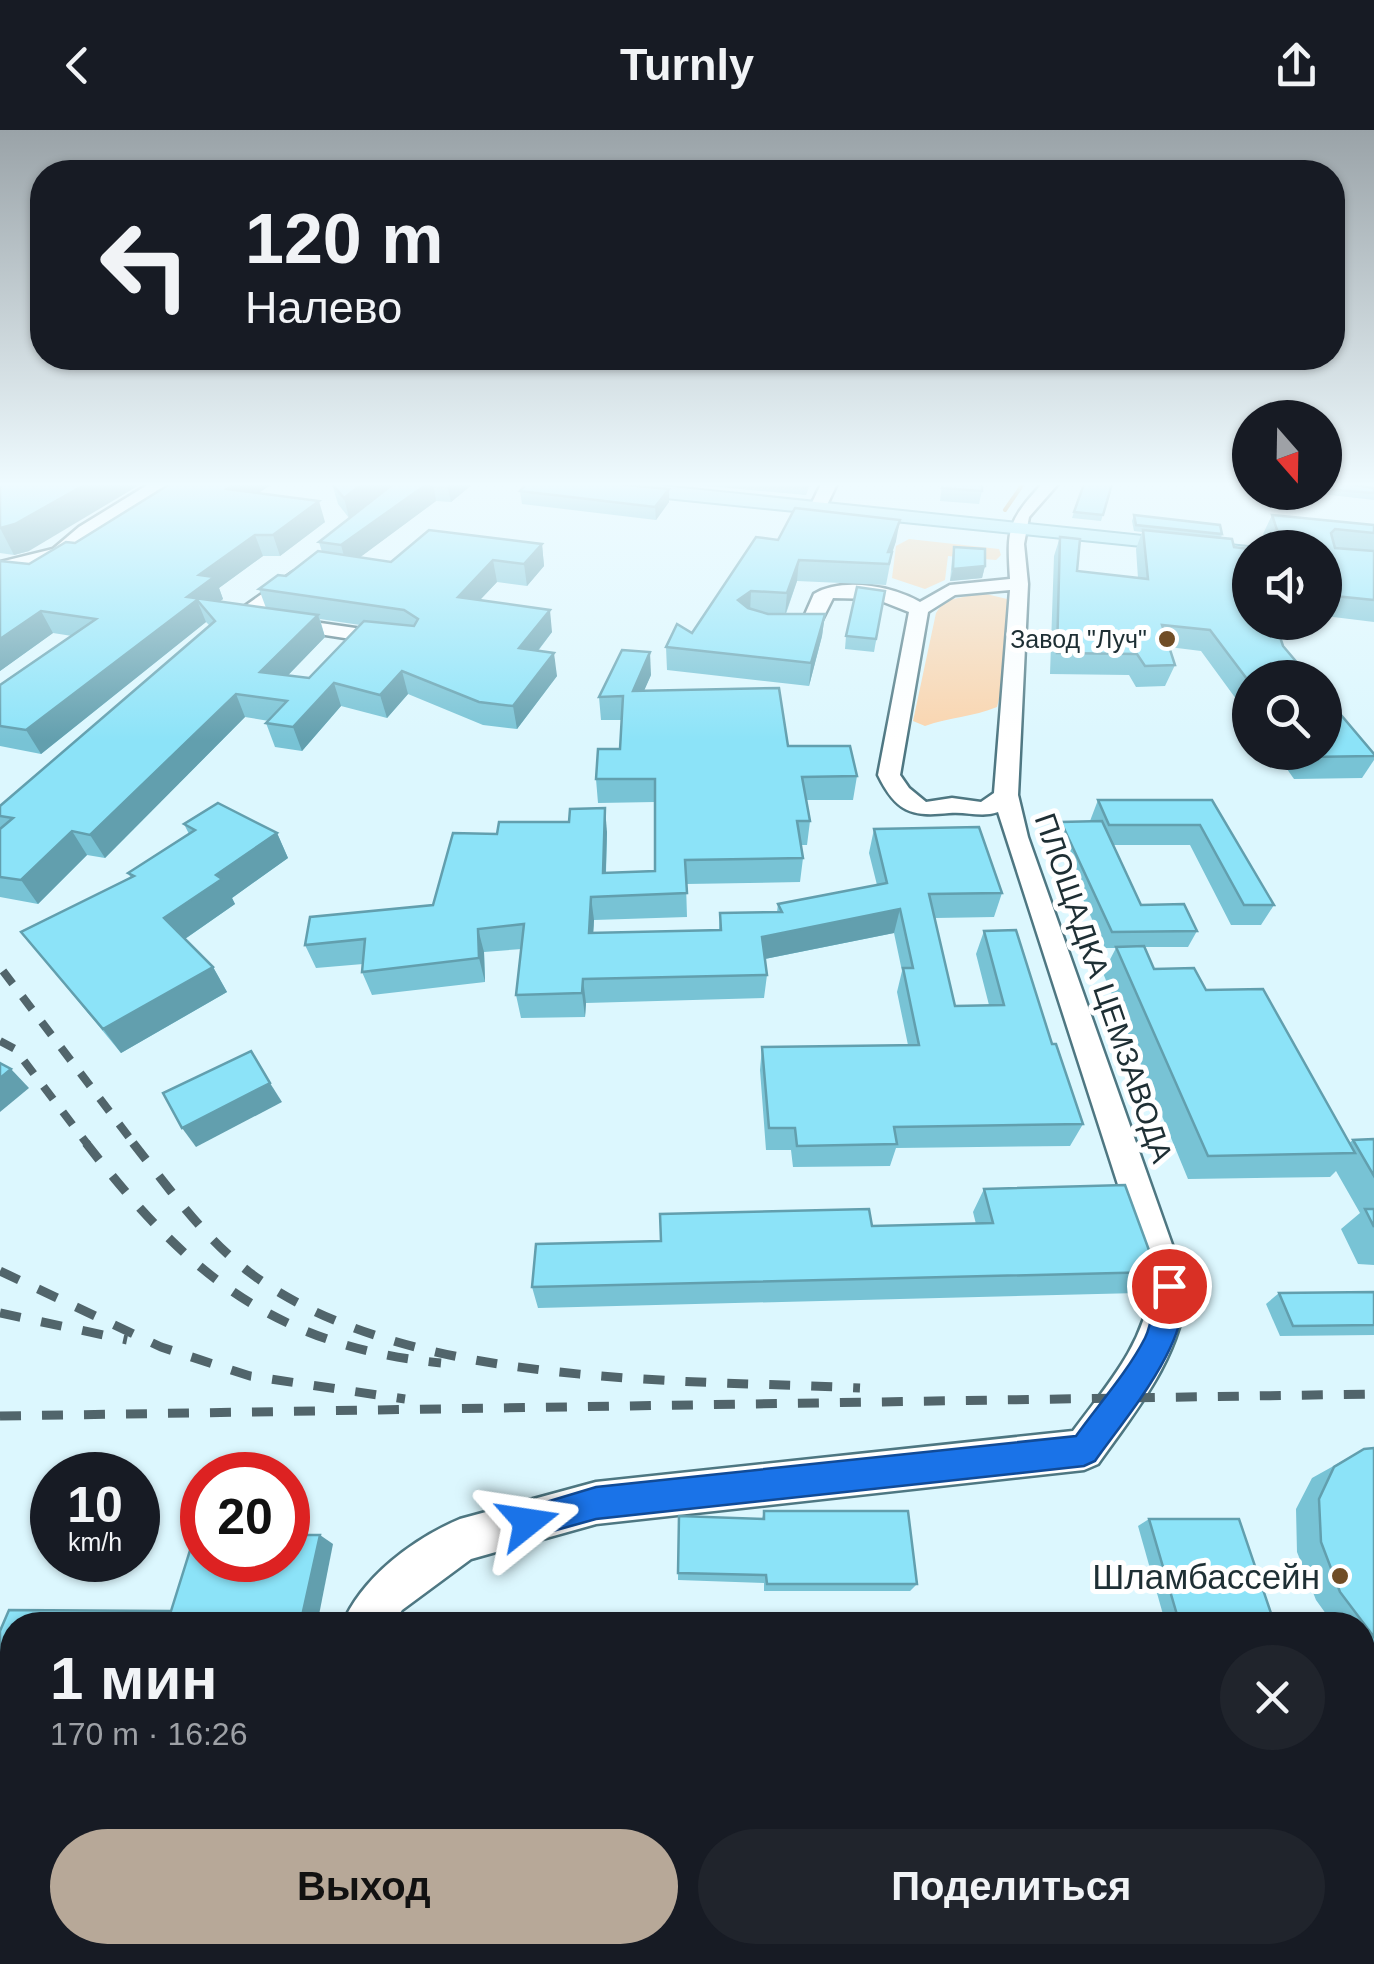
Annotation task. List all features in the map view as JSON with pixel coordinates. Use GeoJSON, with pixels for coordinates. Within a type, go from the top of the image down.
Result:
{"type":"FeatureCollection","features":[{"type":"Feature","properties":{"kind":"street"},"geometry":{"type":"LineString","coordinates":[[302,570],[242,617],[409,642]]}},
{"type":"Feature","properties":{"kind":"street","name":"ПЛОЩАДКА ЦЕМЗАВОДА"},"geometry":{"type":"LineString","coordinates":[[374,1612],[386,1594],[460,1540],[596,1503],[1084,1450],[1154,1351],[1169,1314],[1169,1286],[1016,837],[1006,795],[1019,570]]}},
{"type":"Feature","properties":{"kind":"street"},"geometry":{"type":"LineString","coordinates":[[919,610],[950,590],[966,592],[1019,584]]}},
{"type":"Feature","properties":{"kind":"street"},"geometry":{"type":"LineString","coordinates":[[768,625],[799,628],[811,624],[820,598],[837,592],[901,599],[919,610]]}},
{"type":"Feature","properties":{"kind":"street"},"geometry":{"type":"LineString","coordinates":[[919,610],[889,775],[895,789],[909,801],[930,810],[952,804],[976,813],[995,806],[1006,795]]}},
{"type":"Feature","properties":{"kind":"street"},"geometry":{"type":"LineString","coordinates":[[952,804],[1016,837]]}},
{"type":"Feature","properties":{"kind":"shaded area"},"geometry":{"type":"Polygon","coordinates":[[[893,570],[946,570],[945,580],[925,589],[892,578],[893,570]]]}},
{"type":"Feature","properties":{"kind":"shaded area"},"geometry":{"type":"Polygon","coordinates":[[[982,593],[1007,599],[1009,606],[1007,667],[997,707],[925,726],[913,721],[936,613],[944,601],[982,593]]]}},
{"type":"Feature","properties":{"kind":"building"},"geometry":{"type":"Polygon","coordinates":[[[0,570],[207,570],[199,575],[214,577],[187,597],[318,615],[260,672],[309,678],[364,621],[414,626],[418,619],[404,610],[259,589],[278,575],[286,576],[294,570],[484,570],[458,597],[550,610],[519,648],[554,653],[513,706],[479,702],[402,671],[380,695],[334,683],[293,727],[266,723],[287,701],[236,694],[90,835],[72,831],[21,880],[0,877],[0,829],[13,818],[0,816],[0,806],[215,621],[197,600],[26,730],[0,726],[0,685],[96,619],[41,611],[0,639],[0,570]]]}},
{"type":"Feature","properties":{"kind":"building"},"geometry":{"type":"Polygon","coordinates":[[[734,570],[796,570],[787,593],[751,591],[738,600],[748,608],[768,614],[825,614],[811,663],[666,647],[677,624],[692,633],[734,570]]]}},
{"type":"Feature","properties":{"kind":"building"},"geometry":{"type":"Polygon","coordinates":[[[1059,570],[1148,579],[1147,570],[1232,570],[1232,640],[1281,640],[1295,660],[1233,660],[1210,630],[1162,625],[1175,665],[1145,666],[1137,654],[1057,653],[1059,570]]]}},
{"type":"Feature","properties":{"kind":"building"},"geometry":{"type":"Polygon","coordinates":[[[1342,570],[1374,570],[1374,600],[1342,597],[1342,570]]]}},
{"type":"Feature","properties":{"kind":"building"},"geometry":{"type":"Polygon","coordinates":[[[857,587],[885,591],[876,639],[846,636],[857,587]]]}},
{"type":"Feature","properties":{"kind":"building"},"geometry":{"type":"Polygon","coordinates":[[[622,650],[650,652],[633,691],[779,688],[788,746],[850,746],[857,776],[802,777],[810,821],[797,821],[803,858],[685,860],[687,893],[591,897],[589,933],[721,930],[720,913],[782,912],[778,904],[887,883],[874,829],[979,827],[1002,893],[929,894],[955,1006],[1004,1005],[984,931],[1016,930],[1052,1044],[1056,1044],[1083,1124],[894,1127],[897,1144],[797,1146],[795,1128],[769,1128],[762,1047],[919,1045],[903,968],[913,968],[900,909],[762,937],[767,975],[583,979],[582,993],[516,995],[524,924],[478,929],[479,958],[362,972],[365,939],[305,945],[310,917],[433,905],[453,833],[497,834],[499,822],[569,822],[570,809],[605,808],[603,873],[655,871],[655,779],[596,779],[598,749],[620,749],[623,696],[599,697],[622,650]]]}},
{"type":"Feature","properties":{"kind":"building"},"geometry":{"type":"Polygon","coordinates":[[[1342,716],[1374,754],[1342,756],[1342,716]]]}},
{"type":"Feature","properties":{"kind":"building"},"geometry":{"type":"Polygon","coordinates":[[[1098,800],[1212,800],[1274,905],[1244,905],[1200,825],[1109,825],[1098,800]]]}},
{"type":"Feature","properties":{"kind":"building"},"geometry":{"type":"Polygon","coordinates":[[[218,803],[277,833],[216,875],[222,879],[164,918],[213,967],[103,1029],[21,932],[134,876],[128,873],[195,830],[184,824],[218,803]]]}},
{"type":"Feature","properties":{"kind":"building"},"geometry":{"type":"Polygon","coordinates":[[[1102,821],[1141,905],[1184,904],[1197,931],[1112,932],[1061,822],[1102,821]]]}},
{"type":"Feature","properties":{"kind":"building"},"geometry":{"type":"Polygon","coordinates":[[[1144,946],[1154,969],[1194,968],[1206,990],[1263,989],[1355,1153],[1208,1156],[1116,947],[1144,946]]]}},
{"type":"Feature","properties":{"kind":"building"},"geometry":{"type":"Polygon","coordinates":[[[251,1051],[270,1083],[182,1128],[163,1093],[251,1051]]]}},
{"type":"Feature","properties":{"kind":"building"},"geometry":{"type":"Polygon","coordinates":[[[0,1063],[11,1069],[0,1078],[0,1063]]]}},
{"type":"Feature","properties":{"kind":"building"},"geometry":{"type":"Polygon","coordinates":[[[1374,1139],[1374,1176],[1353,1140],[1374,1139]]]}},
{"type":"Feature","properties":{"kind":"building"},"geometry":{"type":"Polygon","coordinates":[[[1125,1185],[1157,1272],[532,1287],[536,1244],[661,1241],[660,1214],[869,1209],[872,1226],[993,1223],[984,1189],[1125,1185]]]}},
{"type":"Feature","properties":{"kind":"building"},"geometry":{"type":"Polygon","coordinates":[[[1365,1209],[1374,1209],[1374,1227],[1365,1209]]]}},
{"type":"Feature","properties":{"kind":"building"},"geometry":{"type":"Polygon","coordinates":[[[1374,1292],[1374,1325],[1293,1326],[1279,1293],[1374,1292]]]}},
{"type":"Feature","properties":{"kind":"building","name":"Шламбассейн"},"geometry":{"type":"Polygon","coordinates":[[[1374,1448],[1374,1612],[1355,1612],[1340,1592],[1321,1542],[1319,1499],[1334,1467],[1364,1449],[1374,1448]]]}},
{"type":"Feature","properties":{"kind":"building"},"geometry":{"type":"Polygon","coordinates":[[[764,1511],[908,1511],[917,1584],[767,1584],[766,1575],[678,1573],[679,1516],[764,1519],[764,1511]]]}},
{"type":"Feature","properties":{"kind":"building"},"geometry":{"type":"Polygon","coordinates":[[[1149,1519],[1239,1519],[1271,1612],[1176,1612],[1149,1519]]]}},
{"type":"Feature","properties":{"kind":"building"},"geometry":{"type":"Polygon","coordinates":[[[310,1535],[320,1535],[310,1580],[310,1535]]]}},
{"type":"Feature","properties":{"kind":"building"},"geometry":{"type":"Polygon","coordinates":[[[180,1582],[310,1582],[303,1612],[8,1612],[171,1611],[180,1582]]]}},
{"type":"Feature","properties":{"kind":"railway"},"geometry":{"type":"LineString","coordinates":[[3,971],[135,1145]]}},
{"type":"Feature","properties":{"kind":"railway"},"geometry":{"type":"LineString","coordinates":[[0,1041],[15,1049],[88,1145]]}},
{"type":"Feature","properties":{"kind":"railway"},"geometry":{"type":"LineString","coordinates":[[86,1143],[160,1229],[238,1295],[281,1320],[329,1340],[382,1354],[441,1363]]}},
{"type":"Feature","properties":{"kind":"railway"},"geometry":{"type":"LineString","coordinates":[[133,1143],[202,1228],[249,1272],[312,1310],[383,1338],[461,1357],[542,1370],[626,1378],[860,1388]]}},
{"type":"Feature","properties":{"kind":"railway"},"geometry":{"type":"LineString","coordinates":[[0,1271],[161,1347],[250,1376],[405,1399]]}},
{"type":"Feature","properties":{"kind":"railway"},"geometry":{"type":"LineString","coordinates":[[0,1313],[127,1340]]}},
{"type":"Feature","properties":{"kind":"railway"},"geometry":{"type":"LineString","coordinates":[[0,1416],[1374,1394]]}},
{"type":"Feature","properties":{"kind":"place","name":"Завод \"Луч\""},"geometry":{"type":"Point","coordinates":[1167,639]}},
{"type":"Feature","properties":{"kind":"place","name":"Шламбассейн"},"geometry":{"type":"Point","coordinates":[1340,1576]}},
{"type":"Feature","properties":{"kind":"route"},"geometry":{"type":"LineString","coordinates":[[528,1522],[596,1503],[1084,1450],[1154,1351],[1169,1314],[1169,1286]]}}]}
